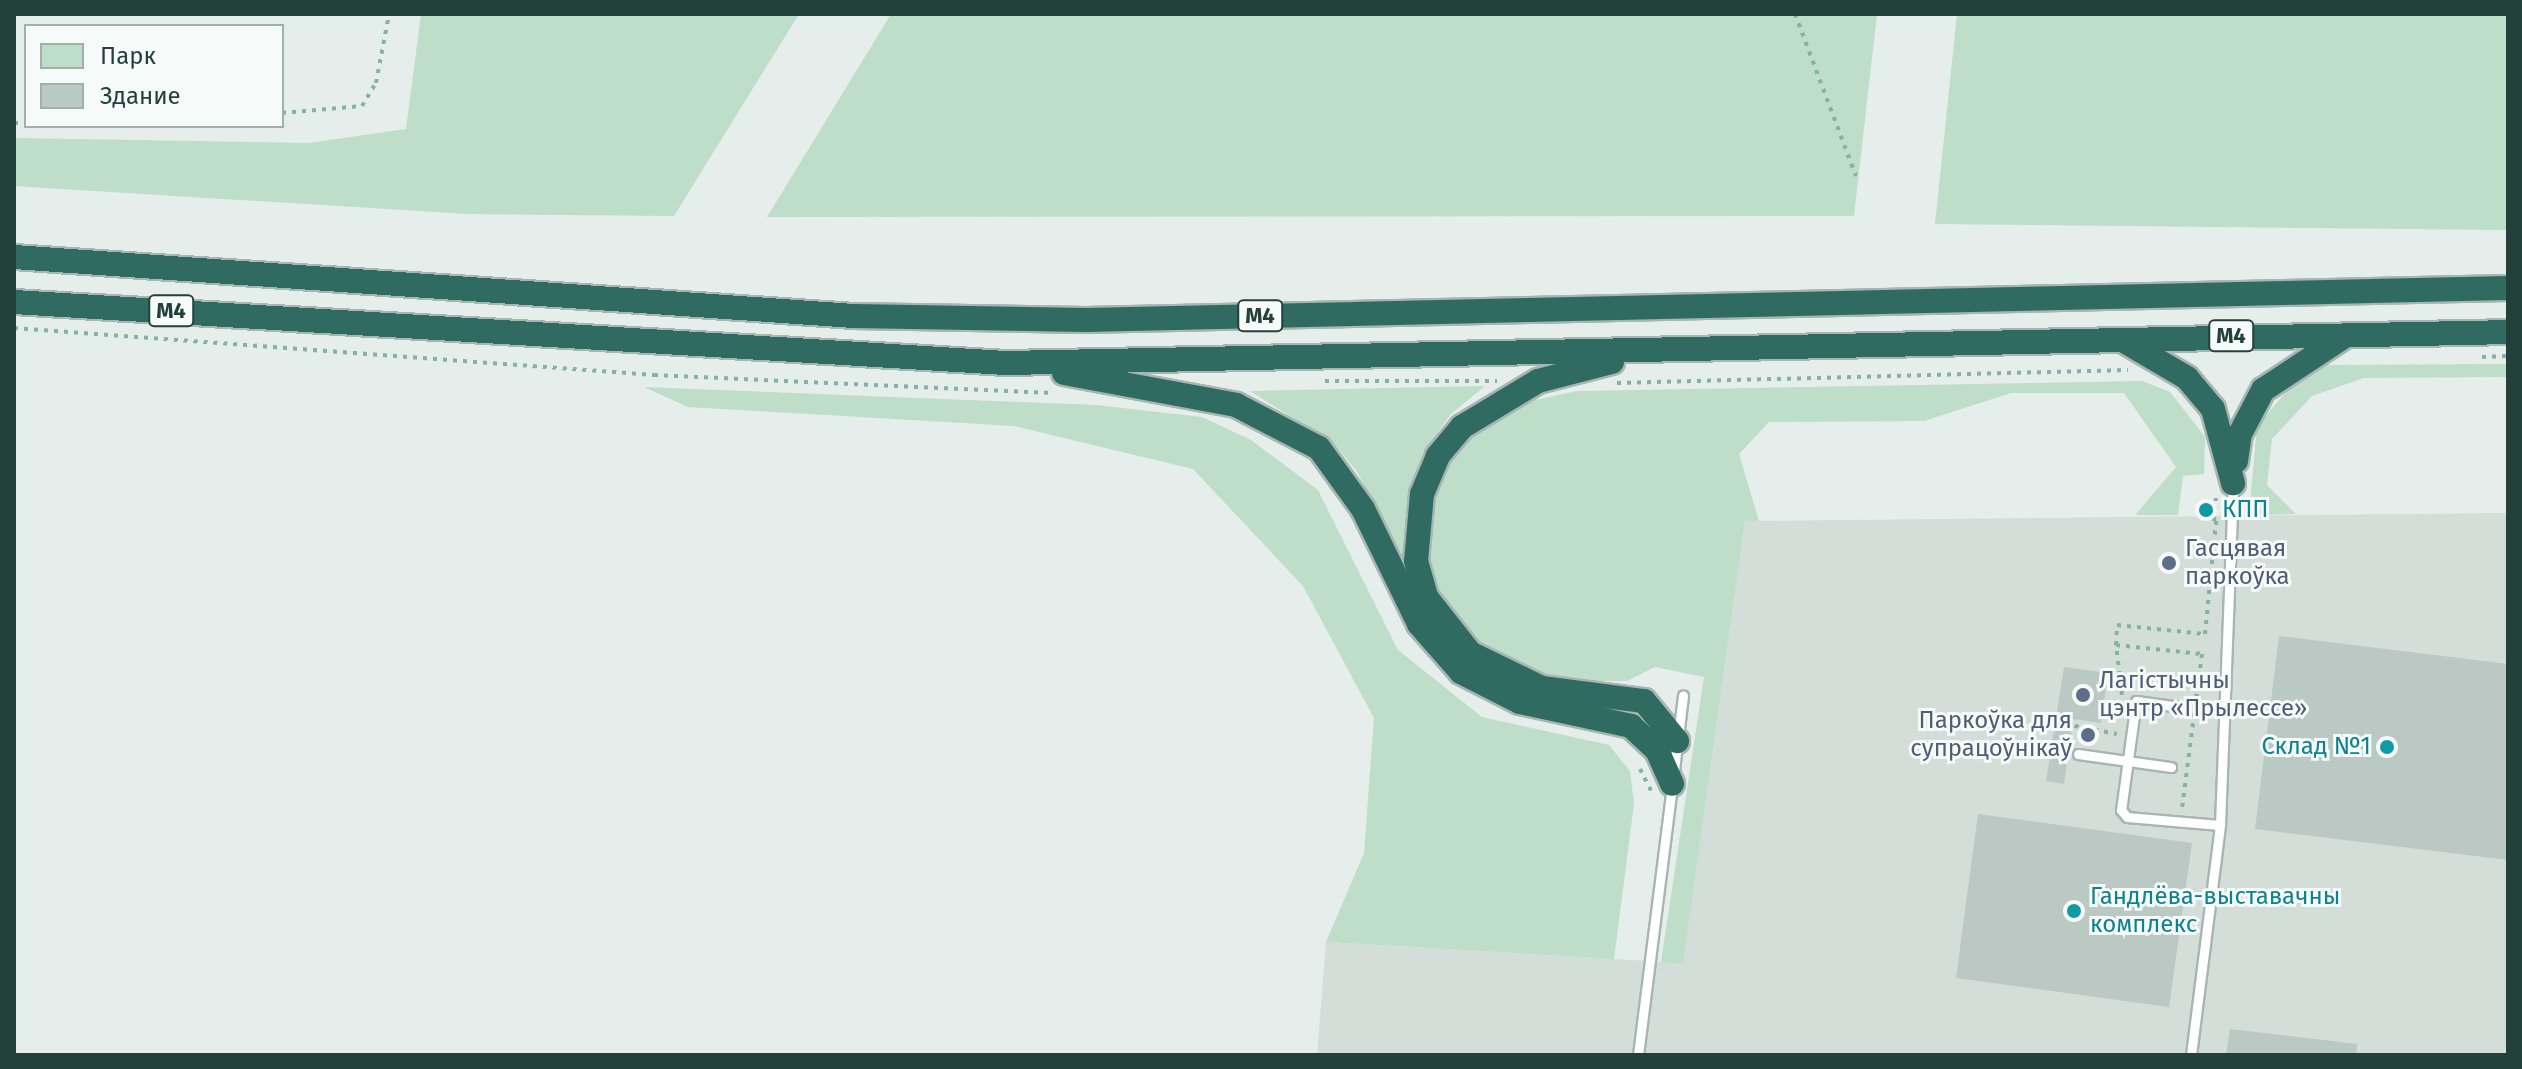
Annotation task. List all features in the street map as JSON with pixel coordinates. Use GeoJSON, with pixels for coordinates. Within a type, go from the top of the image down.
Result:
{"type":"FeatureCollection","features":[{"type":"Feature","properties":{"kind":"highway","name":"М4"},"geometry":{"type":"LineString","coordinates":[[14,257],[854,316],[1086,320],[2508,288]]}},
{"type":"Feature","properties":{"kind":"highway","name":"М4"},"geometry":{"type":"LineString","coordinates":[[14,302],[1007,363],[1650,352],[2114,337],[2508,332]]}},
{"type":"Feature","properties":{"kind":"highway"},"geometry":{"type":"LineString","coordinates":[[2225,486],[2240,434],[2263,390],[2347,335]]}},
{"type":"Feature","properties":{"kind":"highway"},"geometry":{"type":"LineString","coordinates":[[2114,337],[2152,354],[2199,392],[2224,431],[2225,486]]}},
{"type":"Feature","properties":{"kind":"highway"},"geometry":{"type":"LineString","coordinates":[[1650,352],[1538,381],[1496,402],[1438,456],[1416,527],[1426,597],[1470,653],[1542,688],[1644,701],[1677,741]]}},
{"type":"Feature","properties":{"kind":"highway"},"geometry":{"type":"LineString","coordinates":[[1007,363],[1236,405],[1281,423],[1342,473],[1419,624],[1461,672],[1520,702],[1631,726],[1657,750],[1671,789]]}},
{"type":"Feature","properties":{"kind":"lane"},"geometry":{"type":"LineString","coordinates":[[2191,1055],[2220,825],[2232,521],[2225,486]]}},
{"type":"Feature","properties":{"kind":"lane"},"geometry":{"type":"LineString","coordinates":[[1638,1055],[1683,696]]}},
{"type":"Feature","properties":{"kind":"lane"},"geometry":{"type":"LineString","coordinates":[[2180,707],[2136,701],[2121,810],[2127,817],[2220,825]]}},
{"type":"Feature","properties":{"kind":"lane"},"geometry":{"type":"LineString","coordinates":[[2078,754],[2171,767]]}},
{"type":"Feature","properties":{"kind":"path"},"geometry":{"type":"LineString","coordinates":[[284,113],[362,106],[376,83],[389,14]]}},
{"type":"Feature","properties":{"kind":"path"},"geometry":{"type":"LineString","coordinates":[[1795,14],[1856,176]]}},
{"type":"Feature","properties":{"kind":"path"},"geometry":{"type":"LineString","coordinates":[[14,328],[654,375],[1066,394]]}},
{"type":"Feature","properties":{"kind":"path"},"geometry":{"type":"LineString","coordinates":[[2477,357],[2508,356]]}},
{"type":"Feature","properties":{"kind":"path"},"geometry":{"type":"LineString","coordinates":[[1612,383],[2142,370]]}},
{"type":"Feature","properties":{"kind":"path"},"geometry":{"type":"LineString","coordinates":[[1317,381],[1538,381]]}},
{"type":"Feature","properties":{"kind":"path"},"geometry":{"type":"LineString","coordinates":[[2121,702],[2124,673],[2114,671],[2117,625],[2205,634],[2214,521],[2225,486]]}},
{"type":"Feature","properties":{"kind":"path"},"geometry":{"type":"LineString","coordinates":[[2214,521],[2232,521]]}},
{"type":"Feature","properties":{"kind":"path"},"geometry":{"type":"LineString","coordinates":[[2116,645],[2202,654]]}},
{"type":"Feature","properties":{"kind":"path"},"geometry":{"type":"LineString","coordinates":[[2117,731],[2119,716]]}},
{"type":"Feature","properties":{"kind":"path"},"geometry":{"type":"LineString","coordinates":[[1638,760],[1646,793],[1671,789]]}},
{"type":"Feature","properties":{"kind":"shaded area","name":"Лагістычны цэнтр «Прылессе»"},"geometry":{"type":"Polygon","coordinates":[[[2508,513],[2508,1055],[1317,1055],[1326,942],[1683,963],[1745,521],[2508,513]]]}},
{"type":"Feature","properties":{"kind":"green space"},"geometry":{"type":"Polygon","coordinates":[[[421,14],[799,14],[674,216],[467,214],[14,186],[14,138],[309,143],[406,129],[421,14]]]}},
{"type":"Feature","properties":{"kind":"green space"},"geometry":{"type":"Polygon","coordinates":[[[891,14],[1877,14],[1854,216],[767,217],[891,14]]]}},
{"type":"Feature","properties":{"kind":"green space"},"geometry":{"type":"Polygon","coordinates":[[[1957,14],[2508,14],[2508,230],[1935,224],[1957,14]]]}},
{"type":"Feature","properties":{"kind":"green space"},"geometry":{"type":"Polygon","coordinates":[[[2508,364],[2508,377],[2364,378],[2312,396],[2272,439],[2267,485],[2296,514],[2249,515],[2257,426],[2285,393],[2328,365],[2508,364]]]}},
{"type":"Feature","properties":{"kind":"green space"},"geometry":{"type":"Polygon","coordinates":[[[2142,381],[2170,392],[2205,437],[2204,474],[2183,476],[2178,515],[2135,515],[2176,467],[2124,393],[2011,393],[1924,421],[1769,422],[1739,454],[1759,521],[1745,521],[1683,964],[1661,962],[1704,677],[1655,667],[1627,681],[1564,681],[1503,660],[1460,627],[1435,596],[1426,559],[1425,515],[1441,469],[1481,426],[1520,403],[1577,391],[2142,381]]]}},
{"type":"Feature","properties":{"kind":"green space"},"geometry":{"type":"Polygon","coordinates":[[[1485,386],[1451,414],[1423,452],[1403,542],[1414,581],[1356,470],[1334,444],[1250,391],[1485,386]]]}},
{"type":"Feature","properties":{"kind":"green space"},"geometry":{"type":"Polygon","coordinates":[[[644,387],[1096,405],[1202,417],[1251,440],[1318,490],[1398,650],[1482,717],[1609,745],[1630,771],[1634,804],[1614,959],[1326,942],[1364,853],[1374,718],[1303,586],[1193,469],[1014,426],[688,407],[644,387]]]}},
{"type":"Feature","properties":{"kind":"building","name":"Склад №1"},"geometry":{"type":"Polygon","coordinates":[[[2279,636],[2508,664],[2508,860],[2255,829],[2279,636]]]}},
{"type":"Feature","properties":{"kind":"building","name":"Лагістычны цэнтр «Прылессе»"},"geometry":{"type":"Polygon","coordinates":[[[2064,667],[2108,673],[2101,723],[2073,719],[2064,784],[2046,781],[2064,667]]]}},
{"type":"Feature","properties":{"kind":"building","name":"Гандлёва-выставачны комплекс"},"geometry":{"type":"Polygon","coordinates":[[[1978,814],[2192,843],[2169,1007],[1956,978],[1978,814]]]}},
{"type":"Feature","properties":{"kind":"building"},"geometry":{"type":"Polygon","coordinates":[[[2230,1029],[2357,1044],[2356,1055],[2226,1055],[2230,1029]]]}},
{"type":"Feature","properties":{"kind":"place","name":"КПП"},"geometry":{"type":"Point","coordinates":[2206,510]}},
{"type":"Feature","properties":{"kind":"place","name":"Гасцявая паркоўка"},"geometry":{"type":"Point","coordinates":[2169,563]}},
{"type":"Feature","properties":{"kind":"place","name":"Лагістычны цэнтр «Прылессе»"},"geometry":{"type":"Point","coordinates":[2083,695]}},
{"type":"Feature","properties":{"kind":"place","name":"Паркоўка для супрацоўнікаў"},"geometry":{"type":"Point","coordinates":[2088,735]}},
{"type":"Feature","properties":{"kind":"place","name":"Склад №1"},"geometry":{"type":"Point","coordinates":[2387,747]}},
{"type":"Feature","properties":{"kind":"place","name":"Гандлёва-выставачны комплекс"},"geometry":{"type":"Point","coordinates":[2074,911]}}]}
